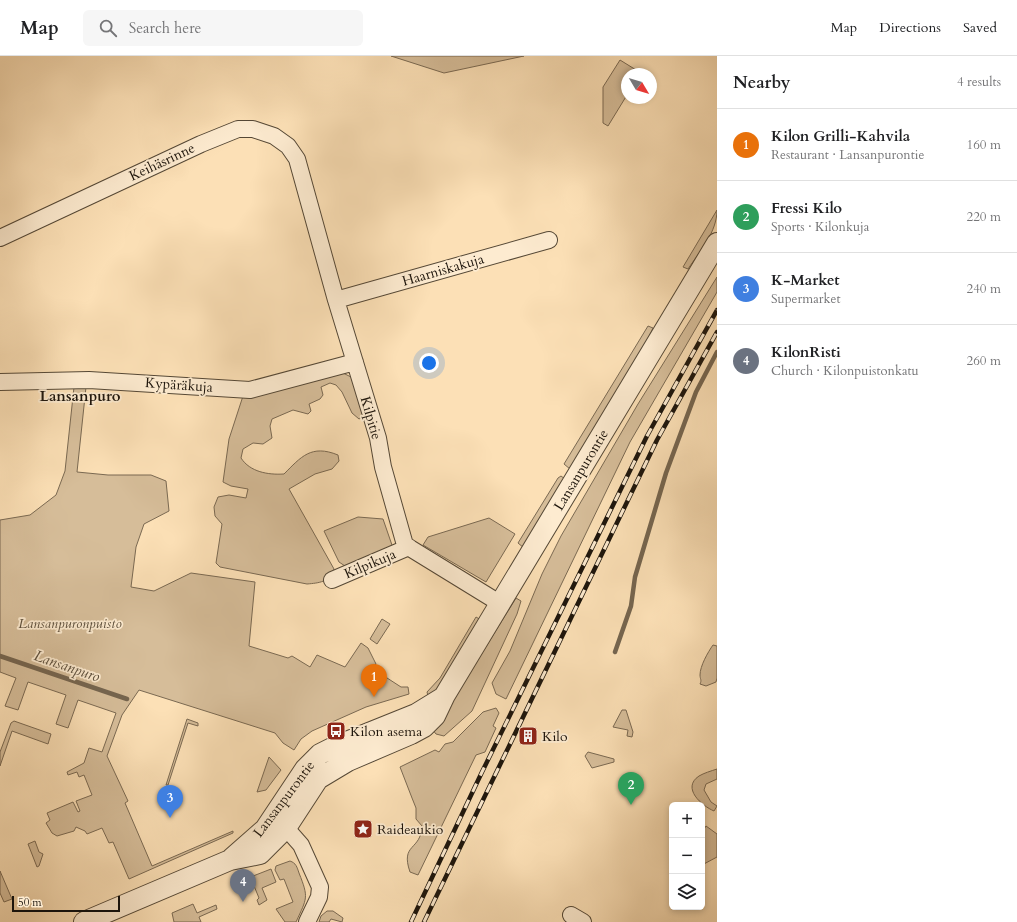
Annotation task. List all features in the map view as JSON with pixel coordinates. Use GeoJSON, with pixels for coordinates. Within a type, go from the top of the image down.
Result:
{"type":"FeatureCollection","features":[{"type":"Feature","properties":{"kind":"street","name":"Keihäsrinne"},"geometry":{"type":"LineString","coordinates":[[0,238],[201,144],[238,130],[253,129],[274,136],[288,146],[297,159],[304,184]]}},
{"type":"Feature","properties":{"kind":"street","name":"Kilpitie"},"geometry":{"type":"LineString","coordinates":[[304,184],[336,300],[378,438],[383,466],[401,532],[405,545],[409,547]]}},
{"type":"Feature","properties":{"kind":"street","name":"Haarniskakuja"},"geometry":{"type":"LineString","coordinates":[[336,300],[549,240]]}},
{"type":"Feature","properties":{"kind":"street","name":"Lansanpurontie"},"geometry":{"type":"LineString","coordinates":[[84,922],[230,860],[265,829],[279,823],[304,769],[320,754],[338,745],[416,714],[445,695],[717,243]]}},
{"type":"Feature","properties":{"kind":"street","name":"Kypäräkuja"},"geometry":{"type":"LineString","coordinates":[[0,382],[88,380],[250,390],[355,362]]}},
{"type":"Feature","properties":{"kind":"street"},"geometry":{"type":"LineString","coordinates":[[409,547],[501,604]]}},
{"type":"Feature","properties":{"kind":"street","name":"Kilpikuja"},"geometry":{"type":"LineString","coordinates":[[332,580],[409,547]]}},
{"type":"Feature","properties":{"kind":"street"},"geometry":{"type":"LineString","coordinates":[[279,823],[301,845],[320,887],[319,897],[307,922]]}},
{"type":"Feature","properties":{"kind":"green space"},"geometry":{"type":"Polygon","coordinates":[[[391,56],[524,56],[444,73],[391,56]]]}},
{"type":"Feature","properties":{"kind":"green space"},"geometry":{"type":"Polygon","coordinates":[[[620,60],[633,68],[621,68],[621,104],[608,126],[603,123],[603,87],[620,60]]]}},
{"type":"Feature","properties":{"kind":"green space"},"geometry":{"type":"Polygon","coordinates":[[[717,210],[714,226],[707,241],[688,269],[683,267],[717,210]]]}},
{"type":"Feature","properties":{"kind":"green space"},"geometry":{"type":"Polygon","coordinates":[[[717,277],[717,292],[630,442],[506,699],[496,694],[492,683],[510,651],[542,574],[561,536],[638,404],[717,277]]]}},
{"type":"Feature","properties":{"kind":"green space"},"geometry":{"type":"Polygon","coordinates":[[[648,326],[653,328],[643,349],[570,469],[564,464],[648,326]]]}},
{"type":"Feature","properties":{"kind":"green space"},"geometry":{"type":"Polygon","coordinates":[[[341,372],[353,378],[363,417],[359,419],[352,413],[342,392],[336,385],[330,383],[321,387],[323,395],[320,399],[309,404],[311,411],[308,414],[293,410],[272,419],[270,426],[272,438],[263,444],[253,443],[243,449],[241,458],[249,467],[260,472],[284,474],[307,454],[321,451],[338,455],[339,461],[332,469],[315,474],[289,489],[334,569],[330,577],[324,581],[307,584],[220,567],[216,563],[222,524],[215,516],[214,507],[218,497],[229,495],[246,498],[248,489],[231,486],[223,482],[229,439],[243,396],[341,372]]]}},
{"type":"Feature","properties":{"kind":"green space","name":"Lansanpuronpuisto"},"geometry":{"type":"Polygon","coordinates":[[[74,387],[86,387],[77,472],[108,475],[151,475],[166,481],[169,511],[144,524],[136,547],[131,587],[154,591],[191,573],[255,582],[249,646],[288,658],[292,656],[310,667],[317,655],[345,667],[361,643],[368,648],[376,664],[368,674],[384,676],[401,687],[408,687],[409,694],[366,707],[312,731],[301,739],[294,750],[283,743],[275,733],[139,690],[122,715],[107,756],[128,801],[125,803],[152,866],[233,831],[233,833],[129,879],[113,842],[109,843],[102,828],[87,834],[85,831],[76,827],[74,831],[57,836],[52,833],[46,823],[50,820],[47,813],[73,802],[78,812],[80,811],[76,801],[92,795],[84,775],[79,777],[77,772],[68,775],[67,772],[84,763],[89,748],[102,752],[116,713],[78,700],[68,728],[56,724],[66,695],[28,682],[18,710],[5,706],[16,678],[0,672],[0,520],[30,515],[56,495],[65,471],[74,387]]]}},
{"type":"Feature","properties":{"kind":"green space"},"geometry":{"type":"Polygon","coordinates":[[[561,476],[565,479],[524,548],[518,543],[558,478],[561,476]]]}},
{"type":"Feature","properties":{"kind":"green space"},"geometry":{"type":"Polygon","coordinates":[[[358,517],[383,519],[393,548],[345,566],[339,562],[324,531],[358,517]]]}},
{"type":"Feature","properties":{"kind":"green space"},"geometry":{"type":"Polygon","coordinates":[[[489,518],[515,534],[486,582],[423,545],[428,537],[489,518]]]}},
{"type":"Feature","properties":{"kind":"green space"},"geometry":{"type":"Polygon","coordinates":[[[516,598],[521,601],[517,614],[472,711],[444,736],[436,734],[432,729],[442,718],[516,598]]]}},
{"type":"Feature","properties":{"kind":"green space"},"geometry":{"type":"Polygon","coordinates":[[[476,617],[481,620],[432,697],[428,696],[427,692],[440,678],[476,617]]]}},
{"type":"Feature","properties":{"kind":"green space"},"geometry":{"type":"Polygon","coordinates":[[[382,619],[390,624],[377,644],[370,639],[382,619]]]}},
{"type":"Feature","properties":{"kind":"green space"},"geometry":{"type":"Polygon","coordinates":[[[713,645],[717,646],[717,678],[716,682],[706,686],[700,684],[700,671],[713,645]]]}},
{"type":"Feature","properties":{"kind":"green space"},"geometry":{"type":"Polygon","coordinates":[[[496,708],[499,713],[493,726],[496,728],[485,752],[476,755],[418,875],[410,872],[408,863],[409,851],[418,840],[421,834],[422,826],[416,819],[416,808],[400,767],[435,750],[439,752],[445,744],[453,742],[483,712],[496,708]]]}},
{"type":"Feature","properties":{"kind":"green space"},"geometry":{"type":"Polygon","coordinates":[[[622,710],[626,710],[633,732],[632,737],[627,736],[628,730],[613,727],[622,710]]]}},
{"type":"Feature","properties":{"kind":"green space"},"geometry":{"type":"Polygon","coordinates":[[[187,719],[198,723],[198,726],[188,723],[168,785],[166,785],[187,719]]]}},
{"type":"Feature","properties":{"kind":"green space"},"geometry":{"type":"Polygon","coordinates":[[[14,721],[51,734],[48,744],[12,731],[0,766],[0,752],[11,723],[14,721]]]}},
{"type":"Feature","properties":{"kind":"green space"},"geometry":{"type":"Polygon","coordinates":[[[588,752],[614,759],[614,762],[592,768],[585,756],[588,752]]]}},
{"type":"Feature","properties":{"kind":"green space"},"geometry":{"type":"Polygon","coordinates":[[[269,757],[281,770],[266,790],[257,792],[269,757]]]}},
{"type":"Feature","properties":{"kind":"green space"},"geometry":{"type":"Polygon","coordinates":[[[717,769],[717,779],[706,784],[704,790],[711,802],[717,806],[714,811],[705,806],[705,802],[699,801],[693,791],[692,786],[694,781],[705,773],[717,769]]]}},
{"type":"Feature","properties":{"kind":"green space"},"geometry":{"type":"Polygon","coordinates":[[[706,826],[717,834],[717,857],[705,863],[705,838],[706,826]]]}},
{"type":"Feature","properties":{"kind":"green space"},"geometry":{"type":"Polygon","coordinates":[[[35,841],[39,852],[43,854],[39,866],[37,867],[28,844],[35,841]]]}},
{"type":"Feature","properties":{"kind":"green space"},"geometry":{"type":"Polygon","coordinates":[[[290,861],[297,867],[305,893],[303,908],[296,922],[285,922],[276,909],[293,902],[284,879],[280,880],[275,870],[276,866],[290,861]]]}},
{"type":"Feature","properties":{"kind":"green space"},"geometry":{"type":"Polygon","coordinates":[[[271,869],[276,882],[262,888],[267,900],[259,905],[257,900],[259,898],[252,881],[249,883],[248,878],[271,869]]]}},
{"type":"Feature","properties":{"kind":"green space"},"geometry":{"type":"Polygon","coordinates":[[[0,871],[12,899],[4,902],[0,893],[0,871]]]}},
{"type":"Feature","properties":{"kind":"green space"},"geometry":{"type":"Polygon","coordinates":[[[193,904],[197,913],[216,905],[217,909],[199,917],[201,922],[174,922],[172,913],[193,904]]]}},
{"type":"Feature","properties":{"kind":"green space"},"geometry":{"type":"Polygon","coordinates":[[[327,911],[333,911],[343,918],[342,922],[331,919],[329,922],[319,922],[321,916],[327,911]]]}},
{"type":"Feature","properties":{"kind":"waterway"},"geometry":{"type":"LineString","coordinates":[[615,652],[631,606],[635,577],[666,473],[696,392],[717,352]]}},
{"type":"Feature","properties":{"kind":"waterway","name":"Lansanpuro"},"geometry":{"type":"LineString","coordinates":[[0,656],[127,699]]}},
{"type":"Feature","properties":{"kind":"railway"},"geometry":{"type":"LineString","coordinates":[[411,922],[482,772],[647,436],[717,310]]}},
{"type":"Feature","properties":{"kind":"railway"},"geometry":{"type":"LineString","coordinates":[[424,922],[657,440],[717,332]]}},
{"type":"Feature","properties":{"kind":"place","name":"Kilon Grilli-Kahvila"},"geometry":{"type":"Point","coordinates":[374,697]}},
{"type":"Feature","properties":{"kind":"place","name":"Kilon asema"},"geometry":{"type":"Point","coordinates":[336,731]}},
{"type":"Feature","properties":{"kind":"place","name":"Kilo"},"geometry":{"type":"Point","coordinates":[528,736]}},
{"type":"Feature","properties":{"kind":"place","name":"Fressi Kilo"},"geometry":{"type":"Point","coordinates":[631,805]}},
{"type":"Feature","properties":{"kind":"place","name":"K-Market"},"geometry":{"type":"Point","coordinates":[170,818]}},
{"type":"Feature","properties":{"kind":"place","name":"Raideaukio"},"geometry":{"type":"Point","coordinates":[363,829]}},
{"type":"Feature","properties":{"kind":"place","name":"KilonRisti"},"geometry":{"type":"Point","coordinates":[243,902]}},
{"type":"Feature","properties":{"kind":"district","name":"Lansanpuro"},"geometry":{"type":"Point","coordinates":[80,396]}}]}
